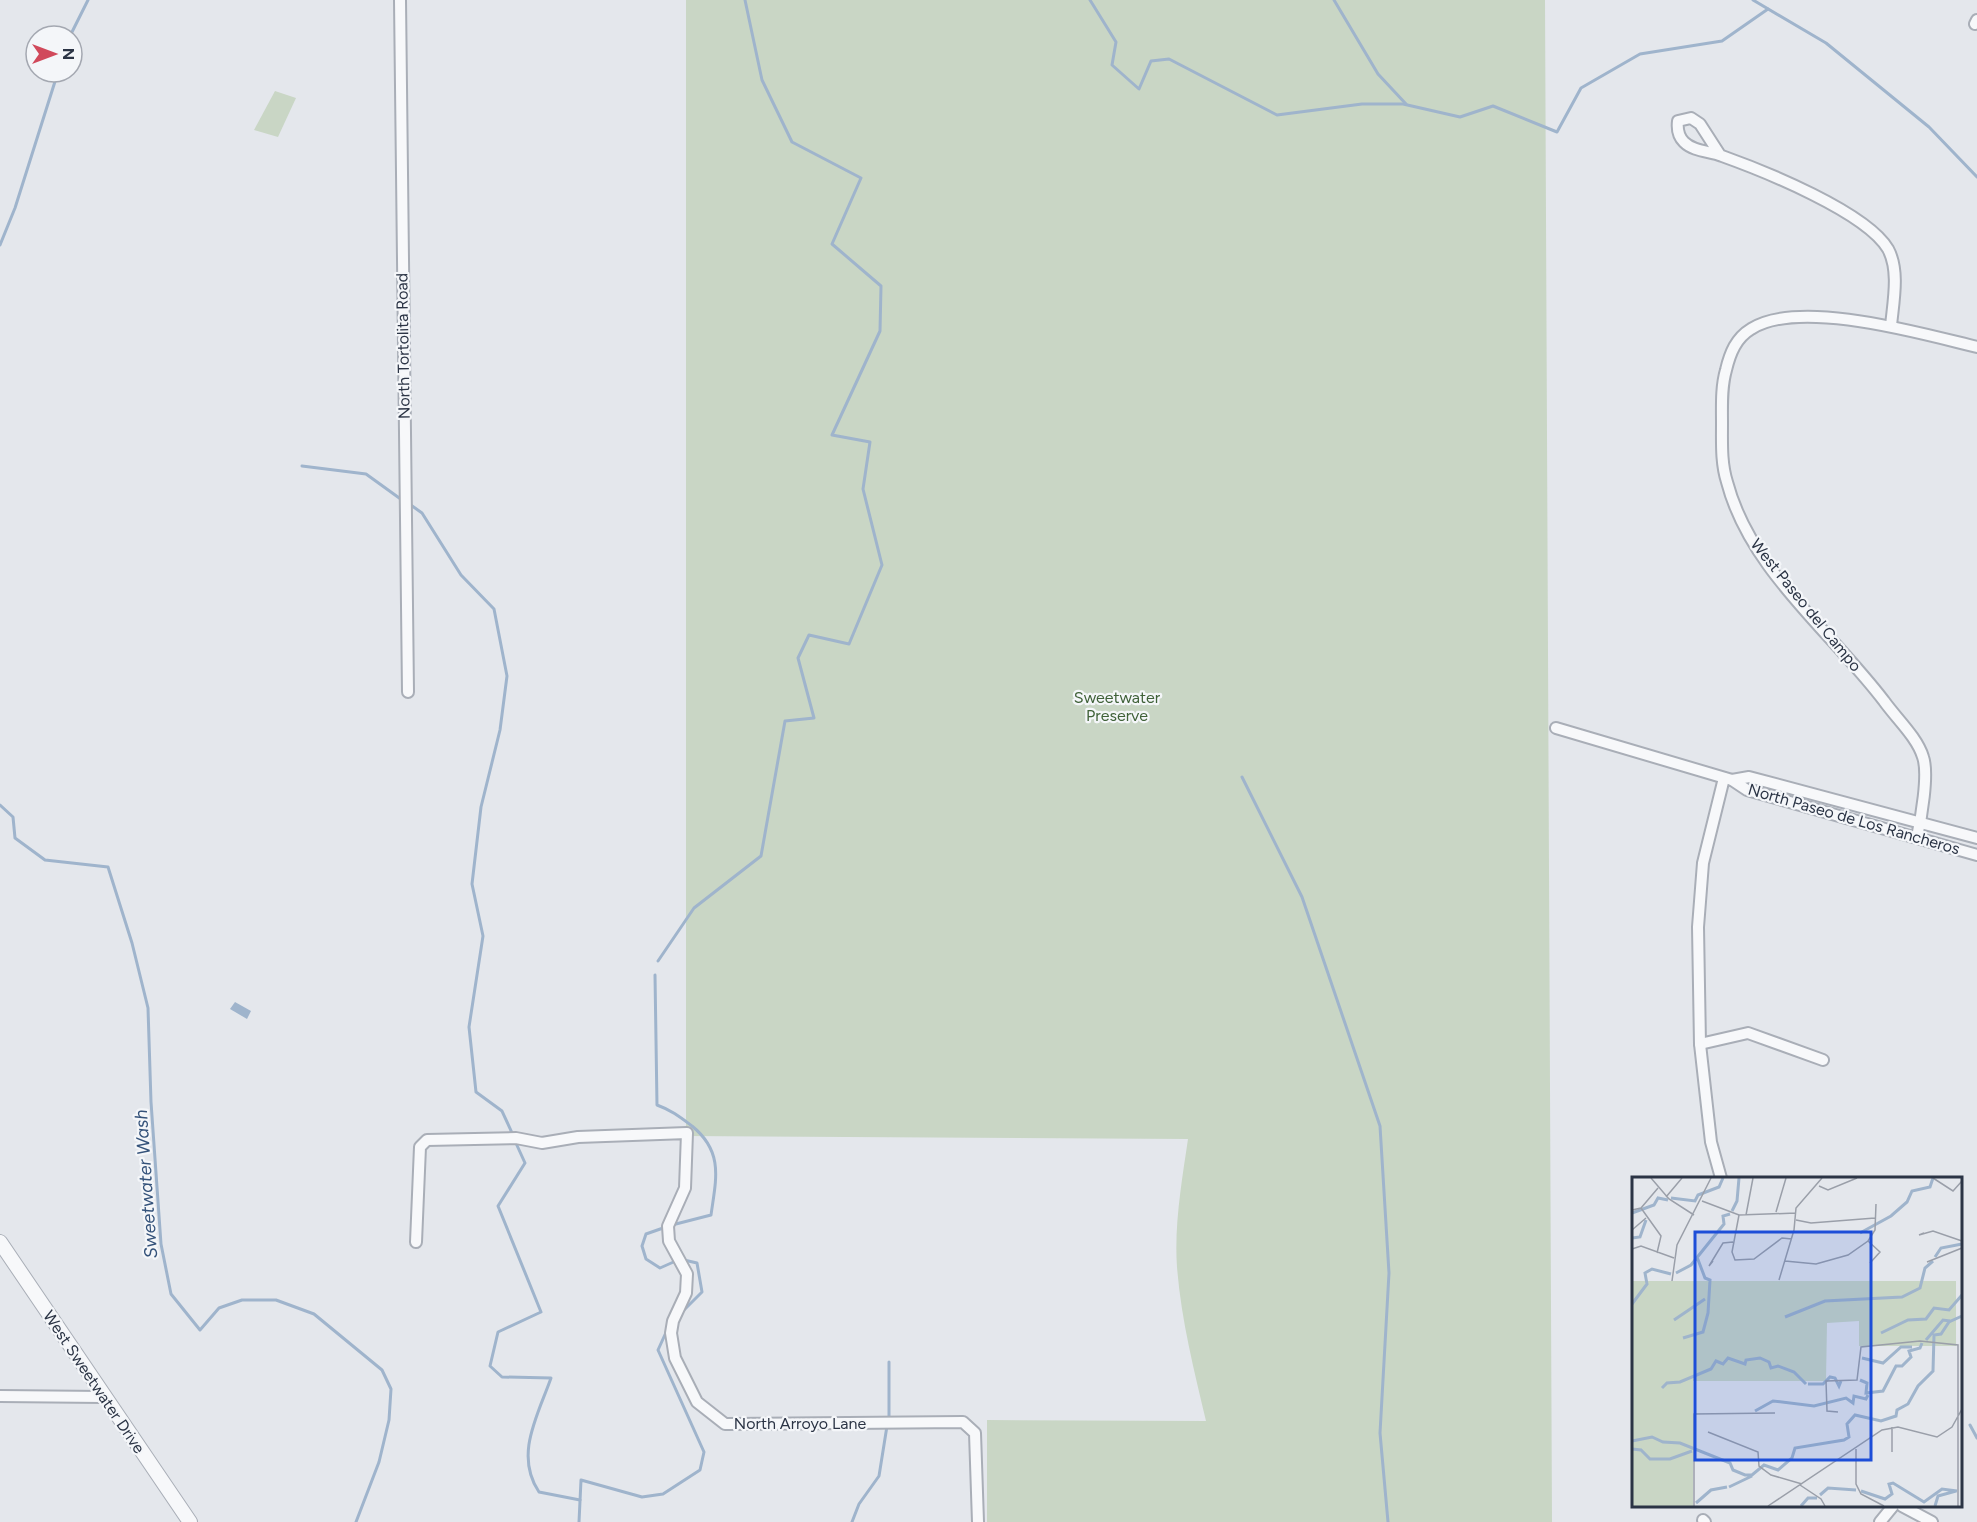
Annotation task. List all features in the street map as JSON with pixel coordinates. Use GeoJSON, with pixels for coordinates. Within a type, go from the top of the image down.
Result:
{"type":"FeatureCollection","features":[{"type":"Feature","properties":{"kind":"street","name":"North Tortolita Road"},"geometry":{"type":"LineString","coordinates":[[400,0],[408,692]]}},
{"type":"Feature","properties":{"kind":"street"},"geometry":{"type":"LineString","coordinates":[[1720,155],[1854,216],[1878,238],[1888,250],[1893,266],[1891,327]]}},
{"type":"Feature","properties":{"kind":"street","name":"West Paseo del Campo"},"geometry":{"type":"LineString","coordinates":[[1917,837],[1924,767],[1920,751],[1876,692],[1801,604],[1755,545],[1737,512],[1726,482],[1722,453],[1723,379],[1732,349],[1750,329],[1770,321],[1803,316],[1891,327],[1977,347]]}},
{"type":"Feature","properties":{"kind":"street","name":"North Paseo de Los Rancheros"},"geometry":{"type":"LineString","coordinates":[[1556,728],[1728,779],[1747,790],[1977,855]]}},
{"type":"Feature","properties":{"kind":"street","name":"North Paseo de Los Rancheros"},"geometry":{"type":"LineString","coordinates":[[1728,779],[1749,777],[1977,838]]}},
{"type":"Feature","properties":{"kind":"street"},"geometry":{"type":"LineString","coordinates":[[1720,1177],[1711,1142],[1700,1044],[1698,927],[1703,863],[1728,779]]}},
{"type":"Feature","properties":{"kind":"street"},"geometry":{"type":"LineString","coordinates":[[1700,1044],[1748,1033],[1823,1060]]}},
{"type":"Feature","properties":{"kind":"street","name":"North Arroyo Lane"},"geometry":{"type":"LineString","coordinates":[[416,1242],[420,1147],[427,1140],[516,1138],[542,1143],[578,1137],[687,1133],[685,1188],[668,1226],[669,1241],[687,1274],[686,1293],[673,1321],[671,1333],[675,1358],[697,1402],[725,1424],[963,1422],[975,1434],[978,1522]]}},
{"type":"Feature","properties":{"kind":"street","name":"West Sweetwater Drive"},"geometry":{"type":"LineString","coordinates":[[0,1242],[103,1397],[190,1522]]}},
{"type":"Feature","properties":{"kind":"street"},"geometry":{"type":"LineString","coordinates":[[0,1396],[103,1397]]}},
{"type":"Feature","properties":{"kind":"street"},"geometry":{"type":"LineString","coordinates":[[1880,1522],[1892,1507]]}},
{"type":"Feature","properties":{"kind":"street"},"geometry":{"type":"LineString","coordinates":[[1904,1507],[1932,1522]]}},
{"type":"Feature","properties":{"kind":"green space","name":"Sweetwater Preserve"},"geometry":{"type":"Polygon","coordinates":[[[686,0],[1545,0],[1552,1522],[987,1522],[987,1420],[1206,1421],[1185,1325],[1177,1267],[1178,1219],[1188,1139],[686,1136],[686,0]]]}},
{"type":"Feature","properties":{"kind":"green space"},"geometry":{"type":"Polygon","coordinates":[[[275,91],[296,98],[278,137],[254,130],[275,91]]]}},
{"type":"Feature","properties":{"kind":"water"},"geometry":{"type":"Polygon","coordinates":[[[235,1002],[251,1011],[247,1019],[230,1009],[235,1002]]]}},
{"type":"Feature","properties":{"kind":"waterway","name":"Sweetwater Wash"},"geometry":{"type":"LineString","coordinates":[[76,24],[88,0]]}},
{"type":"Feature","properties":{"kind":"waterway"},"geometry":{"type":"LineString","coordinates":[[658,961],[694,908],[761,856],[785,721],[814,718],[798,658],[809,635],[849,644],[882,565],[863,489],[870,442],[832,435],[880,331],[881,286],[832,244],[861,178],[792,142],[762,80],[745,0]]}},
{"type":"Feature","properties":{"kind":"waterway"},"geometry":{"type":"LineString","coordinates":[[1090,0],[1116,42],[1112,65],[1139,89],[1151,61],[1169,59],[1277,115],[1362,104],[1403,104],[1460,117],[1493,106],[1557,132],[1581,88],[1640,54],[1722,41],[1768,9]]}},
{"type":"Feature","properties":{"kind":"waterway"},"geometry":{"type":"LineString","coordinates":[[1334,0],[1378,74],[1406,104]]}},
{"type":"Feature","properties":{"kind":"waterway"},"geometry":{"type":"LineString","coordinates":[[1753,0],[1826,43],[1929,127],[1977,177]]}},
{"type":"Feature","properties":{"kind":"waterway","name":"Sweetwater Wash"},"geometry":{"type":"LineString","coordinates":[[0,245],[15,208],[54,84]]}},
{"type":"Feature","properties":{"kind":"waterway"},"geometry":{"type":"LineString","coordinates":[[302,466],[366,474],[402,500]]}},
{"type":"Feature","properties":{"kind":"waterway"},"geometry":{"type":"LineString","coordinates":[[408,503],[422,513],[461,575],[494,609],[507,676],[500,730],[481,807],[472,884],[483,936],[469,1027],[476,1092],[502,1111],[513,1135]]}},
{"type":"Feature","properties":{"kind":"waterway"},"geometry":{"type":"LineString","coordinates":[[1242,777],[1302,897],[1380,1126],[1389,1273],[1380,1433],[1388,1522]]}},
{"type":"Feature","properties":{"kind":"waterway","name":"Sweetwater Wash"},"geometry":{"type":"LineString","coordinates":[[0,805],[13,817],[15,838],[45,860],[108,867],[132,943],[148,1008],[151,1102],[161,1244],[171,1294],[200,1330],[219,1308],[242,1300],[276,1300],[314,1314],[382,1370],[391,1389],[389,1420],[379,1462],[356,1522]]}},
{"type":"Feature","properties":{"kind":"waterway"},"geometry":{"type":"LineString","coordinates":[[655,975],[657,1105],[679,1117],[702,1136],[713,1156],[716,1178],[711,1215],[672,1225]]}},
{"type":"Feature","properties":{"kind":"waterway"},"geometry":{"type":"LineString","coordinates":[[515,1141],[525,1163],[498,1206],[541,1312],[498,1332],[490,1366],[502,1377],[551,1378],[531,1435],[528,1464],[539,1492],[580,1500]]}},
{"type":"Feature","properties":{"kind":"waterway"},"geometry":{"type":"LineString","coordinates":[[666,1227],[646,1234],[642,1246],[646,1259],[660,1268],[678,1260]]}},
{"type":"Feature","properties":{"kind":"waterway"},"geometry":{"type":"LineString","coordinates":[[682,1312],[702,1292],[697,1263],[684,1260]]}},
{"type":"Feature","properties":{"kind":"waterway"},"geometry":{"type":"LineString","coordinates":[[579,1522],[581,1480],[642,1497],[663,1494],[700,1470],[704,1452],[658,1350],[668,1328]]}},
{"type":"Feature","properties":{"kind":"waterway"},"geometry":{"type":"LineString","coordinates":[[889,1362],[889,1420]]}},
{"type":"Feature","properties":{"kind":"waterway"},"geometry":{"type":"LineString","coordinates":[[1970,1425],[1977,1438]]}},
{"type":"Feature","properties":{"kind":"waterway"},"geometry":{"type":"LineString","coordinates":[[852,1522],[859,1504],[879,1476],[887,1426]]}}]}
